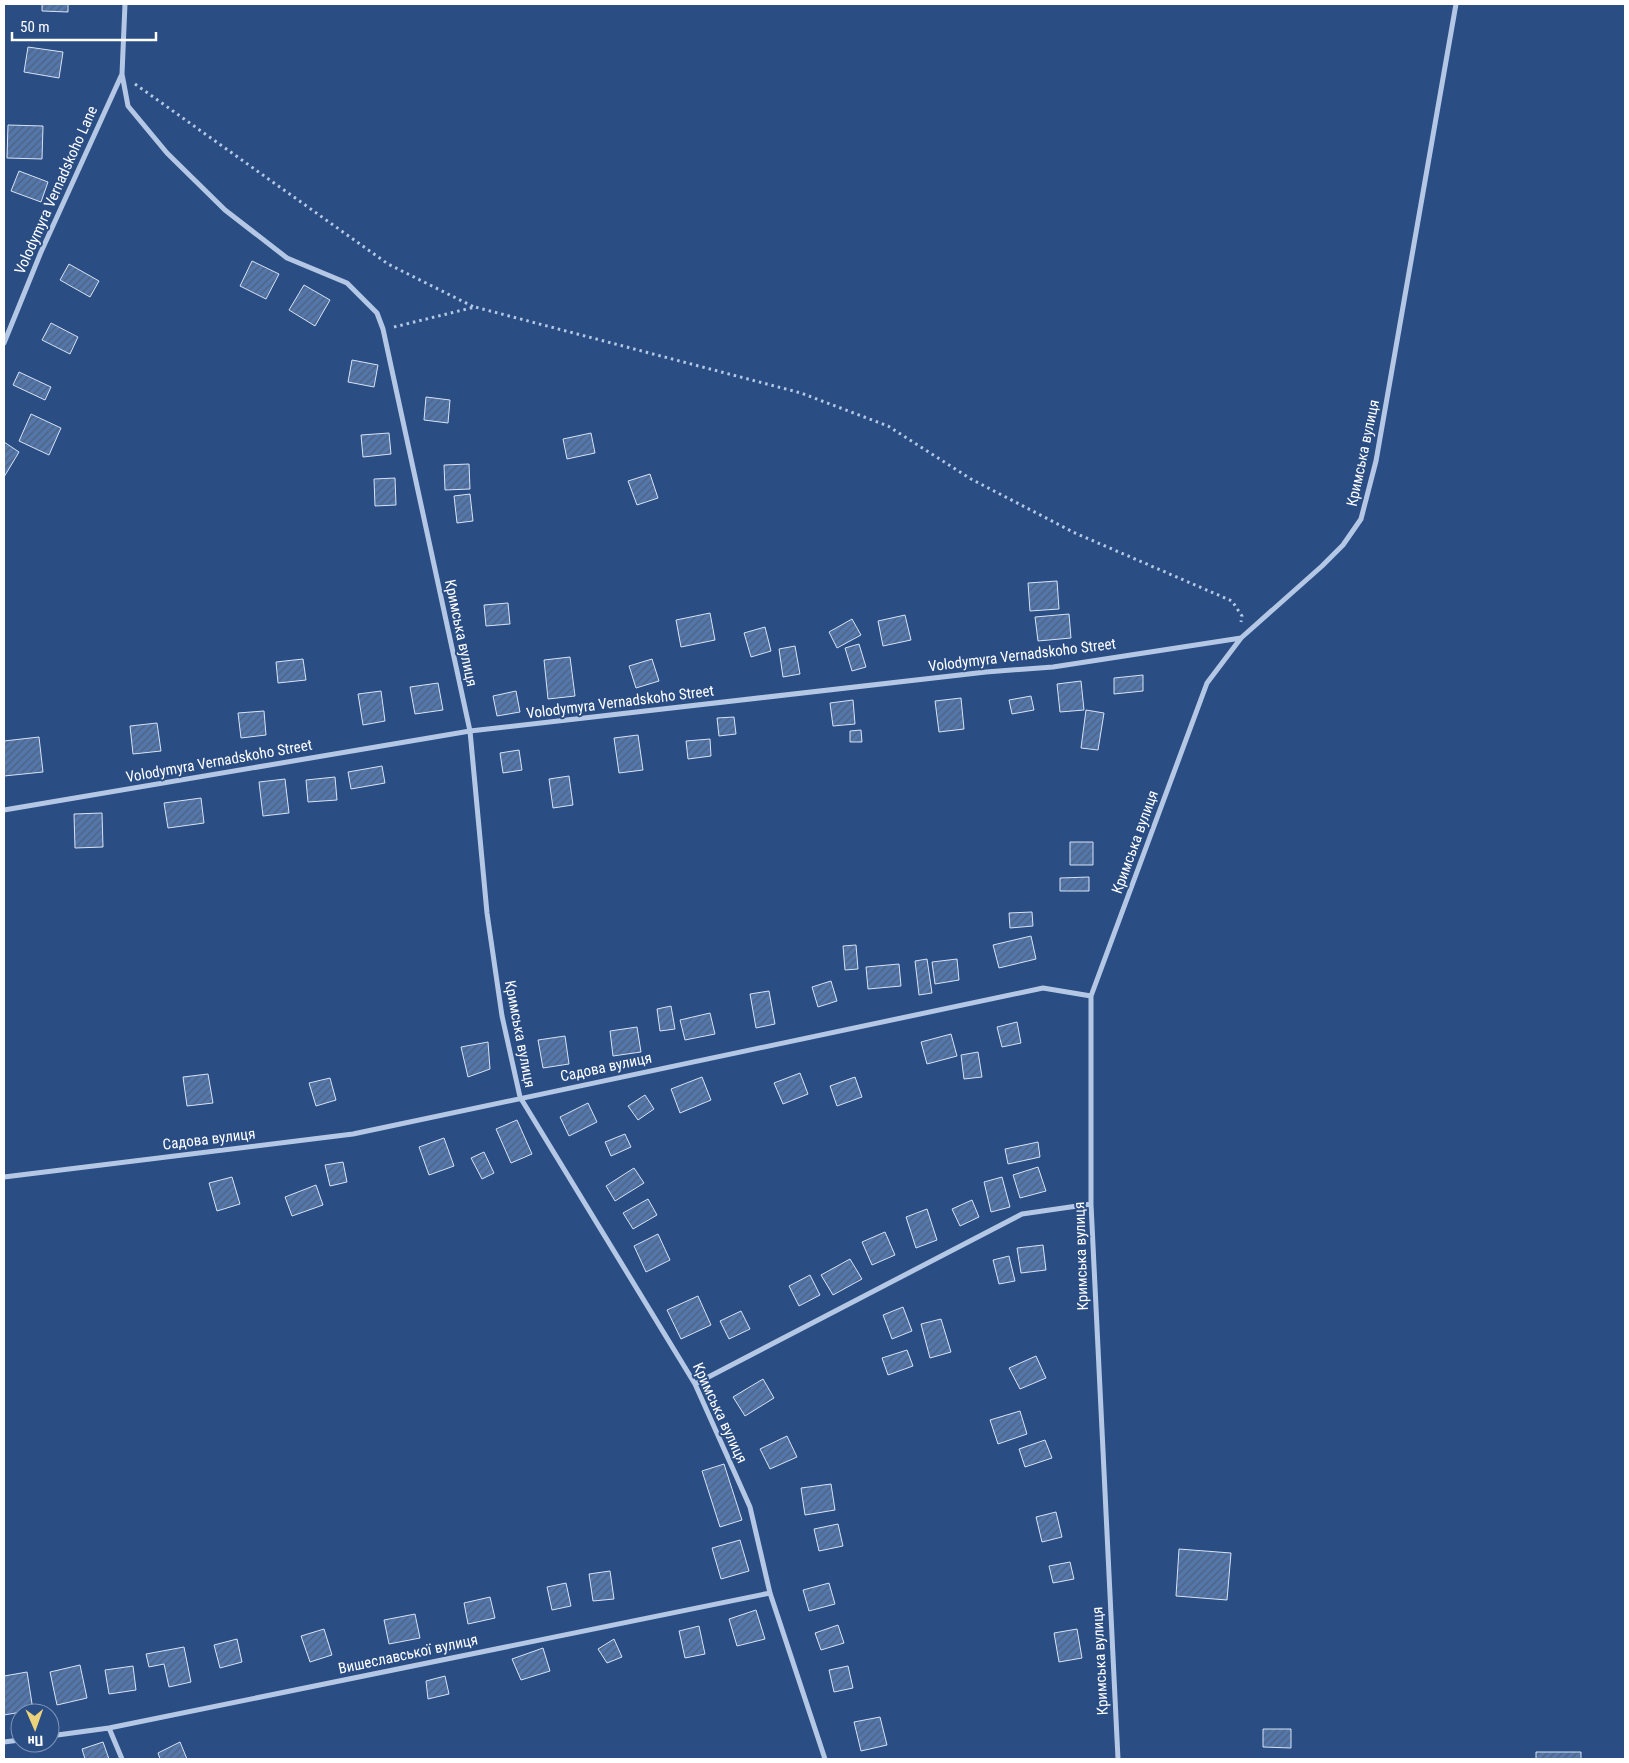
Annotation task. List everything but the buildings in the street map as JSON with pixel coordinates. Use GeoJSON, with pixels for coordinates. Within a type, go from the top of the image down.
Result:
{"type":"FeatureCollection","features":[{"type":"Feature","properties":{"kind":"street"},"geometry":{"type":"LineString","coordinates":[[122,74],[125,4]]}},
{"type":"Feature","properties":{"kind":"street","name":"Кримська вулиця"},"geometry":{"type":"LineString","coordinates":[[1118,1759],[1091,1204],[1091,996],[1207,683],[1241,638],[1322,566],[1343,545],[1361,519],[1376,460],[1456,4]]}},
{"type":"Feature","properties":{"kind":"street","name":"Кримська вулиця"},"geometry":{"type":"LineString","coordinates":[[122,74],[128,106],[167,153],[225,210],[287,258],[347,283],[377,313],[383,329],[470,732],[487,913],[502,1016],[520,1097],[695,1384],[750,1507],[770,1593],[825,1759]]}},
{"type":"Feature","properties":{"kind":"street","name":"Volodymyra Vernadskoho Lane"},"geometry":{"type":"LineString","coordinates":[[4,344],[41,252],[122,74]]}},
{"type":"Feature","properties":{"kind":"street","name":"Volodymyra Vernadskoho Street"},"geometry":{"type":"LineString","coordinates":[[4,810],[470,732],[986,672],[1053,667],[1241,638]]}},
{"type":"Feature","properties":{"kind":"street","name":"Садова вулиця"},"geometry":{"type":"LineString","coordinates":[[4,1176],[353,1134],[520,1097],[1044,988],[1091,996]]}},
{"type":"Feature","properties":{"kind":"street"},"geometry":{"type":"LineString","coordinates":[[695,1384],[1022,1214],[1091,1204]]}},
{"type":"Feature","properties":{"kind":"street","name":"Вишеславської вулиця"},"geometry":{"type":"LineString","coordinates":[[60,1735],[109,1728],[770,1593]]}},
{"type":"Feature","properties":{"kind":"street"},"geometry":{"type":"LineString","coordinates":[[109,1728],[122,1759]]}},
{"type":"Feature","properties":{"kind":"path"},"geometry":{"type":"LineString","coordinates":[[122,74],[388,264],[474,307],[801,393],[888,426],[971,478],[1075,534],[1232,601],[1242,616],[1241,638]]}},
{"type":"Feature","properties":{"kind":"path"},"geometry":{"type":"LineString","coordinates":[[383,329],[474,307]]}}]}
